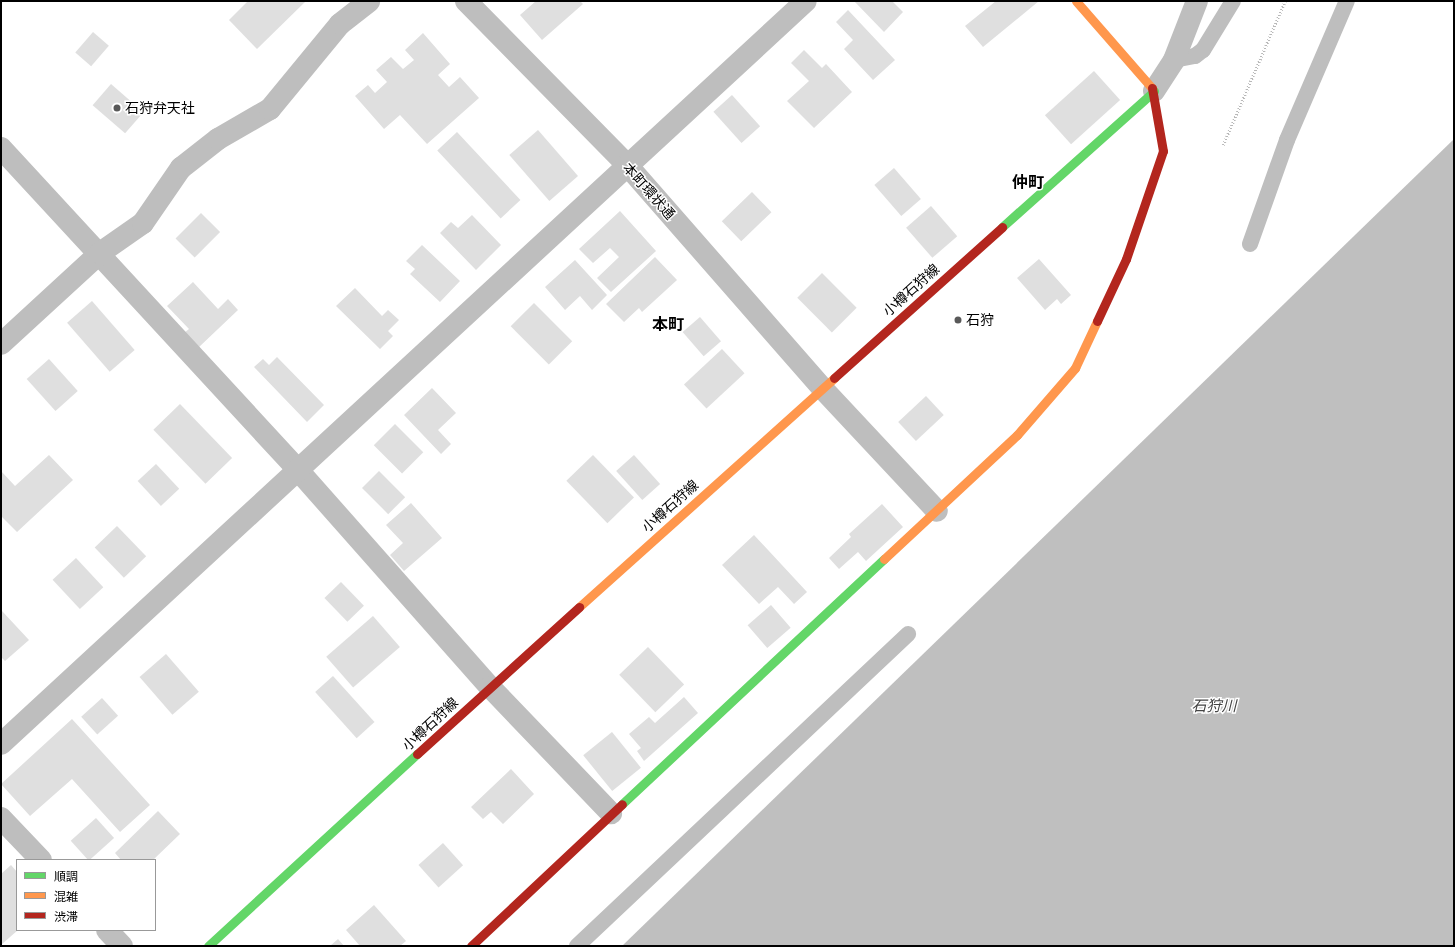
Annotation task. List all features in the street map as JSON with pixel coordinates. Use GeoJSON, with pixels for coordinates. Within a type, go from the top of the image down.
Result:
{"type":"FeatureCollection","features":[{"type":"Feature","properties":{"kind":"main road"},"geometry":{"type":"LineString","coordinates":[[471,946],[611,813],[1017,435],[1075,368],[1126,259],[1163,151],[1154,91],[1076,1]]}},
{"type":"Feature","properties":{"kind":"main road","name":"小樽石狩線"},"geometry":{"type":"LineString","coordinates":[[208,946],[490,687],[1154,91]]}},
{"type":"Feature","properties":{"kind":"street"},"geometry":{"type":"LineString","coordinates":[[1,344],[100,252],[143,223],[181,168],[218,139],[270,109],[340,24],[369,1]]}},
{"type":"Feature","properties":{"kind":"street","name":"本町環状通"},"geometry":{"type":"LineString","coordinates":[[466,1],[627,165],[822,388],[937,511]]}},
{"type":"Feature","properties":{"kind":"street"},"geometry":{"type":"LineString","coordinates":[[1,744],[297,469],[806,1]]}},
{"type":"Feature","properties":{"kind":"street"},"geometry":{"type":"LineString","coordinates":[[1154,91],[1174,60],[1197,1]]}},
{"type":"Feature","properties":{"kind":"street"},"geometry":{"type":"LineString","coordinates":[[1,148],[100,252],[297,469],[490,687],[611,813]]}},
{"type":"Feature","properties":{"kind":"street"},"geometry":{"type":"LineString","coordinates":[[1,818],[40,859]]}},
{"type":"Feature","properties":{"kind":"street"},"geometry":{"type":"LineString","coordinates":[[108,931],[122,946]]}},
{"type":"Feature","properties":{"kind":"lane"},"geometry":{"type":"LineString","coordinates":[[1174,60],[1195,56],[1203,50],[1233,1]]}},
{"type":"Feature","properties":{"kind":"lane"},"geometry":{"type":"LineString","coordinates":[[1250,244],[1287,140],[1347,1]]}},
{"type":"Feature","properties":{"kind":"lane"},"geometry":{"type":"LineString","coordinates":[[577,946],[908,634]]}},
{"type":"Feature","properties":{"kind":"path"},"geometry":{"type":"LineString","coordinates":[[1223,145],[1285,1]]}},
{"type":"Feature","properties":{"kind":"water","name":"石狩川"},"geometry":{"type":"Polygon","coordinates":[[[1454,139],[1454,946],[622,946],[1454,139]]]}},
{"type":"Feature","properties":{"kind":"building"},"geometry":{"type":"Polygon","coordinates":[[[248,1],[306,1],[257,49],[229,20],[248,1]]]}},
{"type":"Feature","properties":{"kind":"building"},"geometry":{"type":"Polygon","coordinates":[[[536,1],[580,1],[583,4],[542,40],[520,15],[536,1]]]}},
{"type":"Feature","properties":{"kind":"building"},"geometry":{"type":"Polygon","coordinates":[[[854,1],[892,1],[903,12],[884,32],[854,1]]]}},
{"type":"Feature","properties":{"kind":"building"},"geometry":{"type":"Polygon","coordinates":[[[996,1],[1039,1],[983,47],[965,26],[996,1]]]}},
{"type":"Feature","properties":{"kind":"building"},"geometry":{"type":"Polygon","coordinates":[[[848,10],[895,60],[873,80],[844,49],[853,40],[836,22],[848,10]]]}},
{"type":"Feature","properties":{"kind":"building"},"geometry":{"type":"Polygon","coordinates":[[[93,32],[109,46],[91,66],[75,52],[93,32]]]}},
{"type":"Feature","properties":{"kind":"building"},"geometry":{"type":"Polygon","coordinates":[[[423,33],[450,64],[438,75],[449,87],[460,77],[479,98],[427,144],[400,115],[384,129],[355,96],[368,85],[375,93],[387,82],[376,70],[391,57],[403,69],[414,60],[405,50],[423,33]]]}},
{"type":"Feature","properties":{"kind":"building"},"geometry":{"type":"Polygon","coordinates":[[[804,50],[822,68],[826,64],[852,92],[814,128],[787,101],[809,81],[791,63],[804,50]]]}},
{"type":"Feature","properties":{"kind":"building"},"geometry":{"type":"Polygon","coordinates":[[[1094,71],[1120,100],[1071,144],[1045,115],[1094,71]]]}},
{"type":"Feature","properties":{"kind":"building","name":"石狩弁天社"},"geometry":{"type":"Polygon","coordinates":[[[111,84],[143,112],[125,133],[93,105],[111,84]]]}},
{"type":"Feature","properties":{"kind":"building"},"geometry":{"type":"Polygon","coordinates":[[[732,95],[760,126],[742,143],[713,112],[732,95]]]}},
{"type":"Feature","properties":{"kind":"building"},"geometry":{"type":"Polygon","coordinates":[[[538,130],[578,176],[549,201],[509,155],[538,130]]]}},
{"type":"Feature","properties":{"kind":"building"},"geometry":{"type":"Polygon","coordinates":[[[457,132],[520,200],[501,218],[437,150],[457,132]]]}},
{"type":"Feature","properties":{"kind":"building"},"geometry":{"type":"Polygon","coordinates":[[[894,168],[921,199],[901,216],[874,185],[894,168]]]}},
{"type":"Feature","properties":{"kind":"building"},"geometry":{"type":"Polygon","coordinates":[[[752,192],[771,212],[741,241],[722,221],[752,192]]]}},
{"type":"Feature","properties":{"kind":"building"},"geometry":{"type":"Polygon","coordinates":[[[931,206],[957,236],[932,258],[906,228],[931,206]]]}},
{"type":"Feature","properties":{"kind":"building"},"geometry":{"type":"Polygon","coordinates":[[[620,211],[656,251],[611,292],[597,278],[619,257],[610,248],[593,263],[579,249],[620,211]]]}},
{"type":"Feature","properties":{"kind":"building"},"geometry":{"type":"Polygon","coordinates":[[[201,213],[220,232],[195,258],[176,238],[201,213]]]}},
{"type":"Feature","properties":{"kind":"building"},"geometry":{"type":"Polygon","coordinates":[[[472,215],[501,245],[476,270],[440,233],[451,222],[458,228],[472,215]]]}},
{"type":"Feature","properties":{"kind":"building"},"geometry":{"type":"Polygon","coordinates":[[[422,245],[460,281],[440,302],[410,274],[415,269],[406,261],[422,245]]]}},
{"type":"Feature","properties":{"kind":"building"},"geometry":{"type":"Polygon","coordinates":[[[655,257],[677,280],[642,312],[639,308],[624,322],[606,304],[655,257]]]}},
{"type":"Feature","properties":{"kind":"building"},"geometry":{"type":"Polygon","coordinates":[[[1039,259],[1071,295],[1061,304],[1057,299],[1045,310],[1017,278],[1039,259]]]}},
{"type":"Feature","properties":{"kind":"building"},"geometry":{"type":"Polygon","coordinates":[[[575,260],[607,295],[592,310],[580,296],[565,310],[545,287],[575,260]]]}},
{"type":"Feature","properties":{"kind":"building"},"geometry":{"type":"Polygon","coordinates":[[[822,273],[857,308],[832,332],[797,298],[822,273]]]}},
{"type":"Feature","properties":{"kind":"building"},"geometry":{"type":"Polygon","coordinates":[[[193,282],[218,309],[228,299],[238,310],[198,348],[184,333],[189,329],[167,306],[193,282]]]}},
{"type":"Feature","properties":{"kind":"building"},"geometry":{"type":"Polygon","coordinates":[[[355,288],[382,316],[388,310],[399,320],[388,331],[393,336],[380,349],[336,306],[355,288]]]}},
{"type":"Feature","properties":{"kind":"building"},"geometry":{"type":"Polygon","coordinates":[[[92,301],[135,350],[110,372],[67,323],[92,301]]]}},
{"type":"Feature","properties":{"kind":"building"},"geometry":{"type":"Polygon","coordinates":[[[534,303],[572,341],[549,365],[511,326],[534,303]]]}},
{"type":"Feature","properties":{"kind":"building"},"geometry":{"type":"Polygon","coordinates":[[[700,317],[721,341],[704,356],[683,332],[700,317]]]}},
{"type":"Feature","properties":{"kind":"building"},"geometry":{"type":"Polygon","coordinates":[[[722,349],[745,373],[706,409],[684,384],[722,349]]]}},
{"type":"Feature","properties":{"kind":"building"},"geometry":{"type":"Polygon","coordinates":[[[277,357],[324,405],[307,422],[254,367],[263,359],[269,365],[277,357]]]}},
{"type":"Feature","properties":{"kind":"building"},"geometry":{"type":"Polygon","coordinates":[[[49,359],[78,391],[55,411],[27,379],[49,359]]]}},
{"type":"Feature","properties":{"kind":"building"},"geometry":{"type":"Polygon","coordinates":[[[432,388],[456,413],[438,430],[451,444],[441,454],[404,415],[432,388]]]}},
{"type":"Feature","properties":{"kind":"building"},"geometry":{"type":"Polygon","coordinates":[[[926,396],[944,415],[916,441],[898,422],[926,396]]]}},
{"type":"Feature","properties":{"kind":"building"},"geometry":{"type":"Polygon","coordinates":[[[180,404],[232,458],[205,484],[153,430],[180,404]]]}},
{"type":"Feature","properties":{"kind":"building"},"geometry":{"type":"Polygon","coordinates":[[[395,424],[423,452],[402,473],[374,445],[395,424]]]}},
{"type":"Feature","properties":{"kind":"building"},"geometry":{"type":"Polygon","coordinates":[[[49,455],[73,480],[17,532],[1,516],[1,471],[15,486],[49,455]]]}},
{"type":"Feature","properties":{"kind":"building"},"geometry":{"type":"Polygon","coordinates":[[[593,455],[634,497],[607,523],[566,481],[593,455]]]}},
{"type":"Feature","properties":{"kind":"building"},"geometry":{"type":"Polygon","coordinates":[[[634,455],[660,484],[642,500],[616,471],[634,455]]]}},
{"type":"Feature","properties":{"kind":"building"},"geometry":{"type":"Polygon","coordinates":[[[156,464],[179,489],[161,506],[138,481],[156,464]]]}},
{"type":"Feature","properties":{"kind":"building"},"geometry":{"type":"Polygon","coordinates":[[[379,471],[405,497],[388,514],[362,488],[379,471]]]}},
{"type":"Feature","properties":{"kind":"building"},"geometry":{"type":"Polygon","coordinates":[[[411,503],[442,538],[404,571],[390,555],[403,543],[386,525],[411,503]]]}},
{"type":"Feature","properties":{"kind":"building"},"geometry":{"type":"Polygon","coordinates":[[[882,504],[903,527],[866,561],[858,552],[839,569],[829,558],[851,537],[849,534],[882,504]]]}},
{"type":"Feature","properties":{"kind":"building"},"geometry":{"type":"Polygon","coordinates":[[[117,526],[146,556],[124,578],[95,548],[117,526]]]}},
{"type":"Feature","properties":{"kind":"building"},"geometry":{"type":"Polygon","coordinates":[[[754,535],[807,592],[794,604],[778,587],[759,604],[722,565],[754,535]]]}},
{"type":"Feature","properties":{"kind":"building"},"geometry":{"type":"Polygon","coordinates":[[[76,558],[103,587],[80,609],[53,580],[76,558]]]}},
{"type":"Feature","properties":{"kind":"building"},"geometry":{"type":"Polygon","coordinates":[[[341,582],[364,606],[347,622],[324,598],[341,582]]]}},
{"type":"Feature","properties":{"kind":"building"},"geometry":{"type":"Polygon","coordinates":[[[771,605],[791,628],[767,648],[748,625],[771,605]]]}},
{"type":"Feature","properties":{"kind":"building"},"geometry":{"type":"Polygon","coordinates":[[[2,611],[29,640],[5,661],[1,657],[2,611]]]}},
{"type":"Feature","properties":{"kind":"building"},"geometry":{"type":"Polygon","coordinates":[[[373,616],[400,647],[353,688],[326,657],[373,616]]]}},
{"type":"Feature","properties":{"kind":"building"},"geometry":{"type":"Polygon","coordinates":[[[648,647],[684,684],[655,712],[619,675],[648,647]]]}},
{"type":"Feature","properties":{"kind":"building"},"geometry":{"type":"Polygon","coordinates":[[[166,654],[199,692],[172,715],[140,677],[166,654]]]}},
{"type":"Feature","properties":{"kind":"building"},"geometry":{"type":"Polygon","coordinates":[[[333,676],[374,722],[357,738],[315,692],[333,676]]]}},
{"type":"Feature","properties":{"kind":"building"},"geometry":{"type":"Polygon","coordinates":[[[684,697],[698,713],[644,761],[637,751],[641,748],[629,734],[649,717],[655,723],[684,697]]]}},
{"type":"Feature","properties":{"kind":"building"},"geometry":{"type":"Polygon","coordinates":[[[102,698],[118,716],[97,735],[81,717],[102,698]]]}},
{"type":"Feature","properties":{"kind":"building"},"geometry":{"type":"Polygon","coordinates":[[[72,719],[150,805],[120,832],[72,779],[30,816],[1,784],[72,719]]]}},
{"type":"Feature","properties":{"kind":"building"},"geometry":{"type":"Polygon","coordinates":[[[612,732],[641,768],[612,791],[583,755],[612,732]]]}},
{"type":"Feature","properties":{"kind":"building"},"geometry":{"type":"Polygon","coordinates":[[[511,769],[534,794],[503,824],[491,812],[483,819],[471,807],[511,769]]]}},
{"type":"Feature","properties":{"kind":"building"},"geometry":{"type":"Polygon","coordinates":[[[158,811],[180,834],[154,859],[120,859],[115,853],[158,811]]]}},
{"type":"Feature","properties":{"kind":"building"},"geometry":{"type":"Polygon","coordinates":[[[96,818],[114,838],[91,859],[87,859],[71,841],[96,818]]]}},
{"type":"Feature","properties":{"kind":"building"},"geometry":{"type":"Polygon","coordinates":[[[443,843],[463,865],[439,887],[418,865],[443,843]]]}},
{"type":"Feature","properties":{"kind":"building"},"geometry":{"type":"Polygon","coordinates":[[[11,865],[16,871],[17,931],[1,945],[1,874],[11,865]]]}},
{"type":"Feature","properties":{"kind":"building"},"geometry":{"type":"Polygon","coordinates":[[[374,905],[406,941],[400,946],[360,946],[346,930],[374,905]]]}},
{"type":"Feature","properties":{"kind":"building"},"geometry":{"type":"Polygon","coordinates":[[[338,939],[344,946],[330,946],[338,939]]]}},
{"type":"Feature","properties":{"kind":"traffic: fast"},"geometry":{"type":"LineString","coordinates":[[1002,227],[1154,91]]}},
{"type":"Feature","properties":{"kind":"traffic: fast"},"geometry":{"type":"LineString","coordinates":[[622,804],[884,559]]}},
{"type":"Feature","properties":{"kind":"traffic: fast"},"geometry":{"type":"LineString","coordinates":[[208,946],[417,754]]}},
{"type":"Feature","properties":{"kind":"traffic: slow"},"geometry":{"type":"LineString","coordinates":[[1076,1],[1152,88]]}},
{"type":"Feature","properties":{"kind":"traffic: slow"},"geometry":{"type":"LineString","coordinates":[[884,559],[1017,435],[1075,368],[1097,321]]}},
{"type":"Feature","properties":{"kind":"traffic: slow"},"geometry":{"type":"LineString","coordinates":[[579,607],[834,378]]}},
{"type":"Feature","properties":{"kind":"traffic: jam"},"geometry":{"type":"LineString","coordinates":[[1097,321],[1126,259],[1163,151],[1152,88]]}},
{"type":"Feature","properties":{"kind":"traffic: jam"},"geometry":{"type":"LineString","coordinates":[[834,378],[1002,227]]}},
{"type":"Feature","properties":{"kind":"traffic: jam"},"geometry":{"type":"LineString","coordinates":[[417,754],[579,607]]}},
{"type":"Feature","properties":{"kind":"traffic: jam"},"geometry":{"type":"LineString","coordinates":[[471,946],[622,804]]}},
{"type":"Feature","properties":{"kind":"place","name":"石狩弁天社"},"geometry":{"type":"Point","coordinates":[117,108]}},
{"type":"Feature","properties":{"kind":"place","name":"石狩"},"geometry":{"type":"Point","coordinates":[958,320]}},
{"type":"Feature","properties":{"kind":"district","name":"仲町"},"geometry":{"type":"Point","coordinates":[1028,182]}},
{"type":"Feature","properties":{"kind":"district","name":"本町"},"geometry":{"type":"Point","coordinates":[668,324]}}]}
